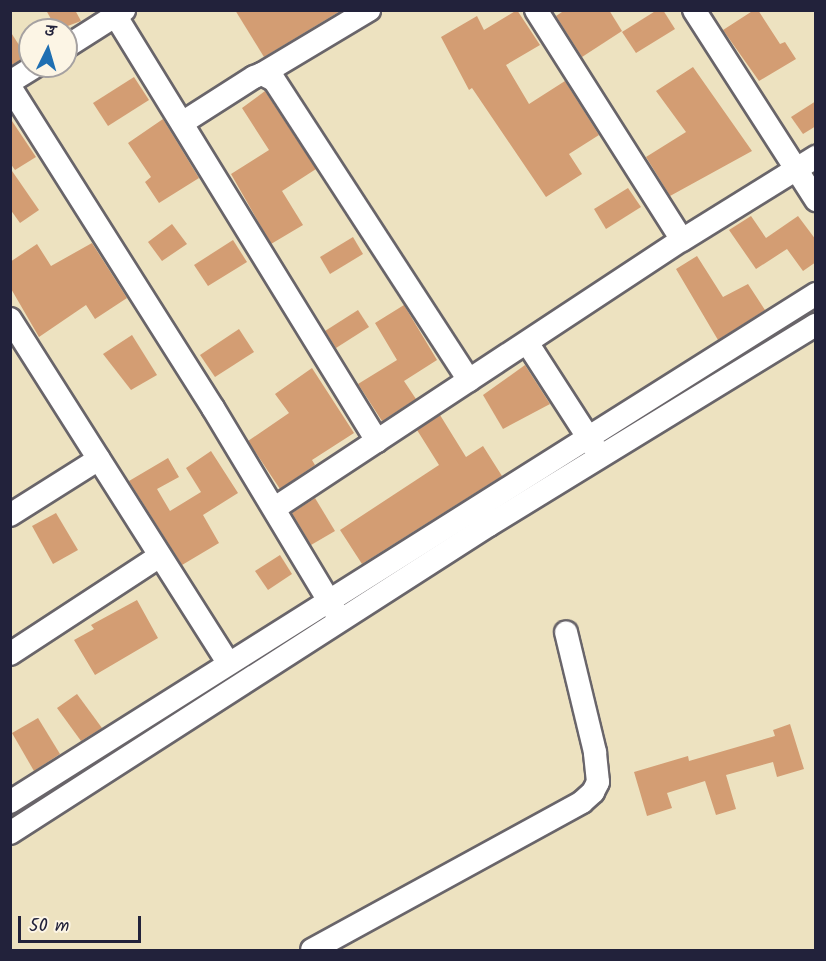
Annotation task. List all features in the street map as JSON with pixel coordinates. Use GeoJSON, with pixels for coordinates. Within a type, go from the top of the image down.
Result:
{"type":"FeatureCollection","features":[{"type":"Feature","properties":{"kind":"street"},"geometry":{"type":"LineString","coordinates":[[182,123],[369,10]]}},
{"type":"Feature","properties":{"kind":"street"},"geometry":{"type":"LineString","coordinates":[[536,10],[682,240]]}},
{"type":"Feature","properties":{"kind":"street"},"geometry":{"type":"LineString","coordinates":[[694,10],[816,200]]}},
{"type":"Feature","properties":{"kind":"street"},"geometry":{"type":"LineString","coordinates":[[78,39],[117,12],[182,123],[377,441]]}},
{"type":"Feature","properties":{"kind":"street"},"geometry":{"type":"LineString","coordinates":[[262,74],[274,80],[469,380]]}},
{"type":"Feature","properties":{"kind":"street"},"geometry":{"type":"LineString","coordinates":[[10,87],[275,508],[334,609]]}},
{"type":"Feature","properties":{"kind":"street"},"geometry":{"type":"LineString","coordinates":[[275,508],[469,380],[528,344],[682,240],[816,157]]}},
{"type":"Feature","properties":{"kind":"street"},"geometry":{"type":"LineString","coordinates":[[10,833],[334,609],[589,438],[816,294]]}},
{"type":"Feature","properties":{"kind":"street"},"geometry":{"type":"LineString","coordinates":[[10,319],[228,663]]}},
{"type":"Feature","properties":{"kind":"street"},"geometry":{"type":"LineString","coordinates":[[10,802],[228,663],[334,609],[601,457],[816,325]]}},
{"type":"Feature","properties":{"kind":"street"},"geometry":{"type":"LineString","coordinates":[[528,344],[601,457]]}},
{"type":"Feature","properties":{"kind":"street"},"geometry":{"type":"LineString","coordinates":[[10,515],[99,459]]}},
{"type":"Feature","properties":{"kind":"street"},"geometry":{"type":"LineString","coordinates":[[10,654],[160,556]]}},
{"type":"Feature","properties":{"kind":"street"},"geometry":{"type":"LineString","coordinates":[[312,951],[593,792],[598,782],[595,752],[566,632]]}},
{"type":"Feature","properties":{"kind":"building"},"geometry":{"type":"Polygon","coordinates":[[[46,10],[75,10],[81,21],[78,22],[78,18],[50,18],[46,10]]]}},
{"type":"Feature","properties":{"kind":"building"},"geometry":{"type":"Polygon","coordinates":[[[235,10],[342,10],[264,57],[235,10]]]}},
{"type":"Feature","properties":{"kind":"building"},"geometry":{"type":"Polygon","coordinates":[[[517,10],[540,45],[506,65],[529,104],[565,81],[599,135],[569,154],[582,174],[546,197],[472,88],[469,90],[441,37],[477,16],[484,30],[517,10]]]}},
{"type":"Feature","properties":{"kind":"building"},"geometry":{"type":"Polygon","coordinates":[[[565,10],[609,10],[622,31],[582,57],[556,16],[565,10]]]}},
{"type":"Feature","properties":{"kind":"building"},"geometry":{"type":"Polygon","coordinates":[[[657,10],[663,10],[675,29],[636,53],[622,32],[657,10]]]}},
{"type":"Feature","properties":{"kind":"building"},"geometry":{"type":"Polygon","coordinates":[[[754,10],[758,10],[780,44],[785,42],[796,59],[759,81],[723,30],[754,10]]]}},
{"type":"Feature","properties":{"kind":"building"},"geometry":{"type":"Polygon","coordinates":[[[10,31],[18,44],[18,61],[10,66],[10,31]]]}},
{"type":"Feature","properties":{"kind":"building"},"geometry":{"type":"Polygon","coordinates":[[[693,67],[752,151],[670,196],[646,157],[686,132],[656,91],[693,67]]]}},
{"type":"Feature","properties":{"kind":"building"},"geometry":{"type":"Polygon","coordinates":[[[134,77],[149,100],[108,126],[93,103],[134,77]]]}},
{"type":"Feature","properties":{"kind":"building"},"geometry":{"type":"Polygon","coordinates":[[[265,91],[316,169],[282,191],[303,225],[271,244],[231,174],[269,150],[242,108],[265,91]]]}},
{"type":"Feature","properties":{"kind":"building"},"geometry":{"type":"Polygon","coordinates":[[[816,101],[816,126],[803,134],[791,117],[816,101]]]}},
{"type":"Feature","properties":{"kind":"building"},"geometry":{"type":"Polygon","coordinates":[[[10,118],[36,157],[15,170],[10,163],[10,118]]]}},
{"type":"Feature","properties":{"kind":"building"},"geometry":{"type":"Polygon","coordinates":[[[163,119],[199,178],[159,203],[145,182],[151,177],[128,143],[163,119]]]}},
{"type":"Feature","properties":{"kind":"building"},"geometry":{"type":"Polygon","coordinates":[[[10,168],[39,210],[20,223],[10,209],[10,168]]]}},
{"type":"Feature","properties":{"kind":"building"},"geometry":{"type":"Polygon","coordinates":[[[628,188],[641,207],[606,229],[594,209],[628,188]]]}},
{"type":"Feature","properties":{"kind":"building"},"geometry":{"type":"Polygon","coordinates":[[[751,216],[766,238],[798,216],[816,240],[816,262],[803,271],[787,249],[756,269],[729,230],[751,216]]]}},
{"type":"Feature","properties":{"kind":"building"},"geometry":{"type":"Polygon","coordinates":[[[172,224],[187,244],[162,261],[148,242],[172,224]]]}},
{"type":"Feature","properties":{"kind":"building"},"geometry":{"type":"Polygon","coordinates":[[[353,237],[363,254],[330,274],[320,257],[353,237]]]}},
{"type":"Feature","properties":{"kind":"building"},"geometry":{"type":"Polygon","coordinates":[[[233,240],[247,262],[208,286],[194,265],[233,240]]]}},
{"type":"Feature","properties":{"kind":"building"},"geometry":{"type":"Polygon","coordinates":[[[92,243],[127,298],[95,319],[86,305],[39,337],[10,287],[10,262],[37,244],[51,266],[92,243]]]}},
{"type":"Feature","properties":{"kind":"building"},"geometry":{"type":"Polygon","coordinates":[[[697,256],[723,297],[748,284],[765,310],[718,340],[676,269],[697,256]]]}},
{"type":"Feature","properties":{"kind":"building"},"geometry":{"type":"Polygon","coordinates":[[[404,305],[437,360],[404,381],[416,399],[382,421],[358,384],[397,360],[375,323],[404,305]]]}},
{"type":"Feature","properties":{"kind":"building"},"geometry":{"type":"Polygon","coordinates":[[[358,310],[369,327],[336,348],[325,331],[358,310]]]}},
{"type":"Feature","properties":{"kind":"building"},"geometry":{"type":"Polygon","coordinates":[[[239,329],[254,352],[215,377],[200,355],[239,329]]]}},
{"type":"Feature","properties":{"kind":"building"},"geometry":{"type":"Polygon","coordinates":[[[132,335],[157,375],[131,390],[103,354],[132,335]]]}},
{"type":"Feature","properties":{"kind":"building"},"geometry":{"type":"Polygon","coordinates":[[[525,365],[550,404],[503,429],[483,395],[525,365]]]}},
{"type":"Feature","properties":{"kind":"building"},"geometry":{"type":"Polygon","coordinates":[[[312,368],[354,433],[312,460],[315,465],[280,489],[248,441],[289,413],[275,394],[312,368]]]}},
{"type":"Feature","properties":{"kind":"building"},"geometry":{"type":"Polygon","coordinates":[[[440,415],[466,457],[483,446],[502,476],[362,564],[340,530],[439,465],[417,430],[440,415]]]}},
{"type":"Feature","properties":{"kind":"building"},"geometry":{"type":"Polygon","coordinates":[[[211,451],[238,493],[203,515],[219,543],[182,565],[129,481],[168,458],[179,477],[157,489],[170,511],[201,492],[186,468],[211,451]]]}},
{"type":"Feature","properties":{"kind":"building"},"geometry":{"type":"Polygon","coordinates":[[[315,498],[335,531],[311,545],[292,513],[315,498]]]}},
{"type":"Feature","properties":{"kind":"building"},"geometry":{"type":"Polygon","coordinates":[[[56,513],[78,550],[53,564],[32,526],[56,513]]]}},
{"type":"Feature","properties":{"kind":"building"},"geometry":{"type":"Polygon","coordinates":[[[280,555],[292,574],[268,590],[255,571],[280,555]]]}},
{"type":"Feature","properties":{"kind":"building"},"geometry":{"type":"Polygon","coordinates":[[[137,600],[158,638],[95,675],[74,640],[94,629],[91,625],[137,600]]]}},
{"type":"Feature","properties":{"kind":"building"},"geometry":{"type":"Polygon","coordinates":[[[77,694],[102,728],[81,741],[57,708],[77,694]]]}},
{"type":"Feature","properties":{"kind":"building"},"geometry":{"type":"Polygon","coordinates":[[[38,718],[60,754],[34,771],[12,733],[38,718]]]}},
{"type":"Feature","properties":{"kind":"building"},"geometry":{"type":"Polygon","coordinates":[[[790,724],[804,769],[777,777],[773,762],[726,775],[736,809],[716,815],[705,781],[667,793],[672,808],[647,816],[634,772],[688,756],[689,761],[775,736],[773,730],[790,724]]]}}]}
